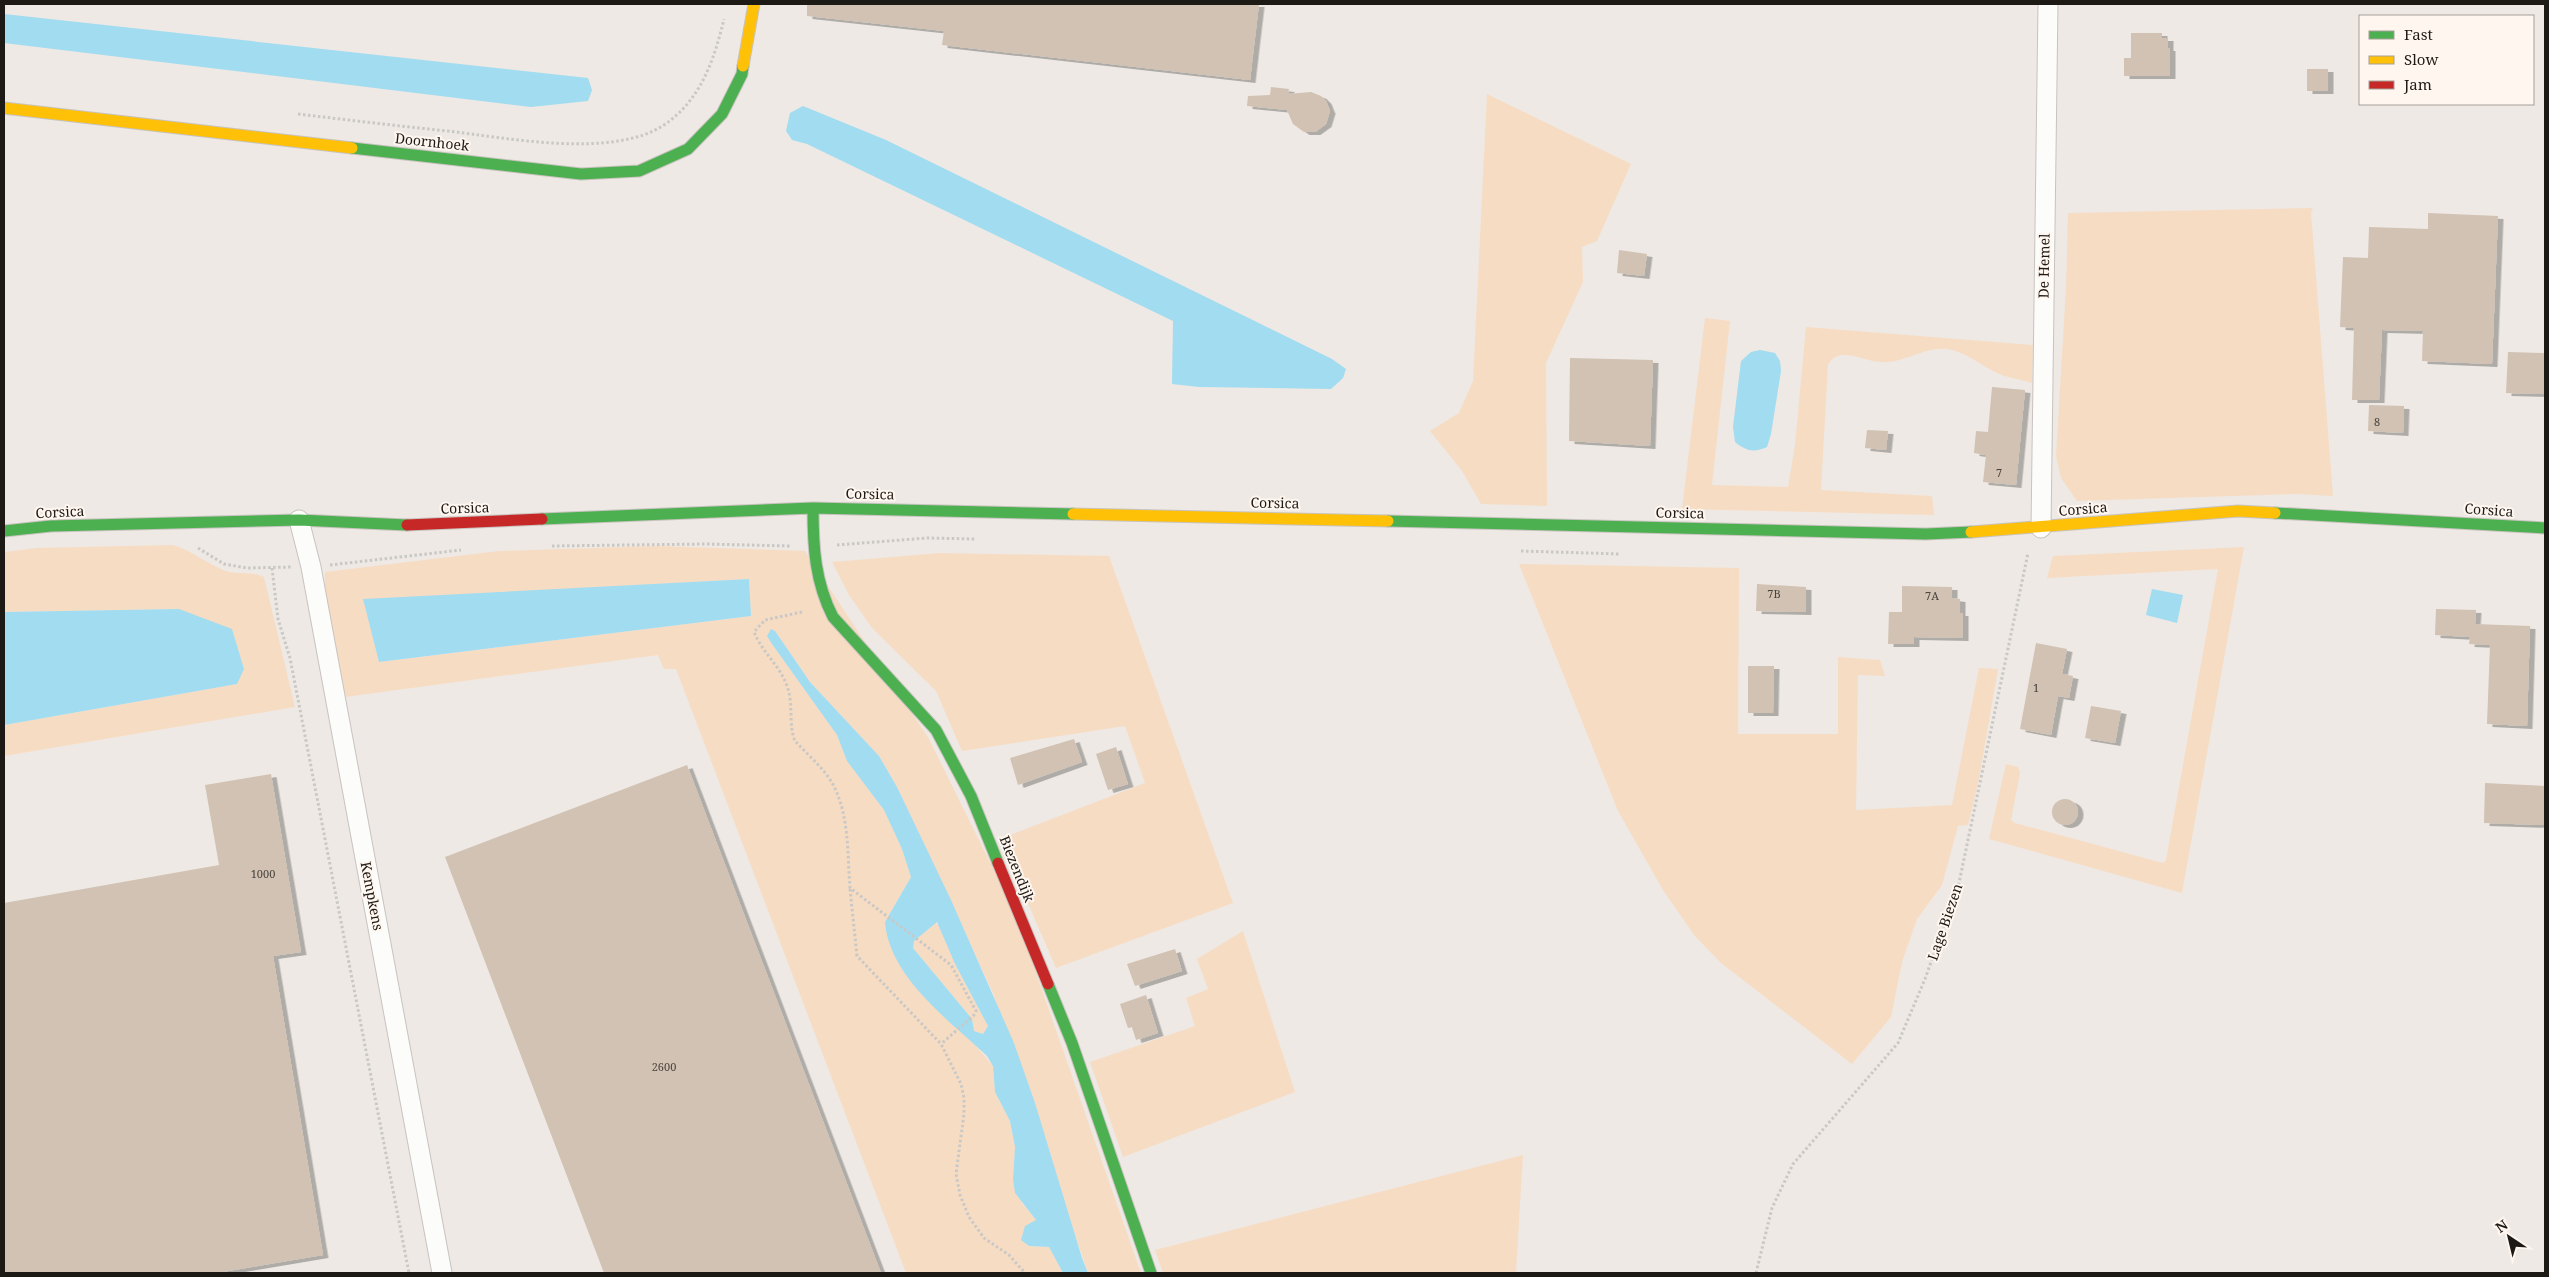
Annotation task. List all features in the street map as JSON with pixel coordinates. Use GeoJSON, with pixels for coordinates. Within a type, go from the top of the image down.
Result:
{"type":"FeatureCollection","features":[{"type":"Feature","properties":{"kind":"street","name":"Doornhoek"},"geometry":{"type":"LineString","coordinates":[[4,108],[581,174],[639,171],[688,149],[722,114],[742,74],[754,4]]}},
{"type":"Feature","properties":{"kind":"street","name":"De Hemel"},"geometry":{"type":"LineString","coordinates":[[2041,528],[2048,4]]}},
{"type":"Feature","properties":{"kind":"street","name":"Corsica"},"geometry":{"type":"LineString","coordinates":[[4,531],[51,526],[299,520],[410,525],[813,508],[1926,534],[2041,528],[2238,512],[2545,528]]}},
{"type":"Feature","properties":{"kind":"street","name":"Biezendijk"},"geometry":{"type":"LineString","coordinates":[[813,508],[813,546],[820,590],[824,602],[833,618],[936,730],[970,796],[1072,1043],[1151,1273]]}},
{"type":"Feature","properties":{"kind":"street","name":"Kempkens"},"geometry":{"type":"LineString","coordinates":[[299,520],[311,567],[442,1273]]}},
{"type":"Feature","properties":{"kind":"path","name":"Doornhoek"},"geometry":{"type":"LineString","coordinates":[[290,114],[578,144],[632,139],[663,125],[686,106],[706,77],[715,56],[725,16]]}},
{"type":"Feature","properties":{"kind":"path","name":"Lage Biezen"},"geometry":{"type":"LineString","coordinates":[[1756,1273],[1772,1208],[1792,1164],[1898,1043],[1925,979],[1959,882],[2028,552],[2041,528]]}},
{"type":"Feature","properties":{"kind":"path"},"geometry":{"type":"LineString","coordinates":[[272,568],[278,619],[290,658],[409,1273]]}},
{"type":"Feature","properties":{"kind":"path"},"geometry":{"type":"LineString","coordinates":[[794,615],[765,620],[754,632],[784,679],[792,701],[792,734],[795,741],[829,777],[840,798],[845,816],[857,956],[941,1044],[961,1084],[964,1098],[956,1174],[960,1195],[968,1217],[984,1238],[1009,1255],[1025,1273]]}},
{"type":"Feature","properties":{"kind":"path"},"geometry":{"type":"LineString","coordinates":[[850,888],[952,965],[976,1011],[974,1015],[941,1044]]}},
{"type":"Feature","properties":{"kind":"shaded area"},"geometry":{"type":"Polygon","coordinates":[[[1487,94],[1631,164],[1597,241],[1582,247],[1583,282],[1546,363],[1547,506],[1481,504],[1462,471],[1430,431],[1459,413],[1473,381],[1487,94]]]}},
{"type":"Feature","properties":{"kind":"shaded area"},"geometry":{"type":"Polygon","coordinates":[[[2313,208],[2311,212],[2333,496],[2295,494],[2077,501],[2061,478],[2056,456],[2066,288],[2068,213],[2313,208]]]}},
{"type":"Feature","properties":{"kind":"shaded area"},"geometry":{"type":"Polygon","coordinates":[[[1705,318],[1730,321],[1712,485],[1788,487],[1795,445],[1806,327],[2033,345],[2032,383],[1999,374],[1966,355],[1947,349],[1930,350],[1889,362],[1844,355],[1838,356],[1832,359],[1828,365],[1821,490],[1932,496],[1934,515],[1682,509],[1705,318]]]}},
{"type":"Feature","properties":{"kind":"shaded area"},"geometry":{"type":"Polygon","coordinates":[[[173,545],[226,571],[255,574],[264,577],[295,707],[4,756],[4,725],[237,684],[179,609],[4,612],[4,552],[37,548],[173,545]]]}},
{"type":"Feature","properties":{"kind":"shaded area"},"geometry":{"type":"Polygon","coordinates":[[[657,546],[805,551],[929,739],[1015,913],[1141,1273],[1088,1273],[993,993],[897,787],[879,756],[810,682],[784,644],[772,644],[837,735],[847,761],[884,810],[902,849],[911,877],[885,922],[890,945],[993,1066],[995,1092],[1010,1121],[1015,1147],[1013,1179],[1022,1203],[1036,1220],[1029,1246],[1049,1247],[1063,1273],[906,1273],[676,669],[664,669],[658,655],[345,697],[325,587],[325,572],[499,551],[657,546]],[[749,579],[364,600],[379,662],[751,616],[749,579]]]}},
{"type":"Feature","properties":{"kind":"shaded area"},"geometry":{"type":"Polygon","coordinates":[[[2244,547],[2182,893],[1989,839],[2006,764],[2018,767],[2020,773],[2011,820],[2015,823],[2163,863],[2166,860],[2218,569],[2047,578],[2053,556],[2244,547]]]}},
{"type":"Feature","properties":{"kind":"shaded area"},"geometry":{"type":"Polygon","coordinates":[[[940,553],[1109,556],[1233,903],[1056,968],[1000,839],[1145,783],[1125,726],[962,751],[936,691],[872,628],[849,595],[832,562],[940,553]]]}},
{"type":"Feature","properties":{"kind":"shaded area"},"geometry":{"type":"Polygon","coordinates":[[[1519,564],[1739,568],[1738,734],[1838,734],[1838,657],[1880,660],[1885,676],[1858,675],[1856,810],[1952,805],[1979,668],[1998,669],[1978,784],[1968,825],[1958,826],[1942,885],[1917,919],[1902,962],[1891,1017],[1852,1064],[1721,963],[1694,935],[1663,890],[1618,811],[1519,564]]]}},
{"type":"Feature","properties":{"kind":"shaded area"},"geometry":{"type":"Polygon","coordinates":[[[935,923],[939,925],[955,964],[988,1026],[983,1034],[974,1031],[972,1019],[913,948],[914,941],[935,923]]]}},
{"type":"Feature","properties":{"kind":"shaded area"},"geometry":{"type":"Polygon","coordinates":[[[1243,931],[1295,1092],[1123,1157],[1090,1062],[1195,1026],[1186,998],[1208,989],[1197,959],[1243,931]]]}},
{"type":"Feature","properties":{"kind":"shaded area"},"geometry":{"type":"Polygon","coordinates":[[[1523,1155],[1516,1273],[1163,1273],[1155,1250],[1523,1155]]]}},
{"type":"Feature","properties":{"kind":"water"},"geometry":{"type":"Polygon","coordinates":[[[4,14],[588,78],[592,90],[588,101],[531,107],[4,43],[4,14]]]}},
{"type":"Feature","properties":{"kind":"water"},"geometry":{"type":"Polygon","coordinates":[[[803,106],[886,140],[1332,359],[1346,369],[1343,378],[1331,389],[1199,387],[1172,384],[1173,321],[807,144],[792,140],[786,131],[790,113],[803,106]]]}},
{"type":"Feature","properties":{"kind":"water"},"geometry":{"type":"Polygon","coordinates":[[[1760,350],[1775,353],[1780,361],[1781,371],[1771,434],[1767,447],[1754,450],[1747,449],[1735,442],[1733,427],[1741,361],[1751,352],[1760,350]]]}},
{"type":"Feature","properties":{"kind":"water"},"geometry":{"type":"Polygon","coordinates":[[[749,579],[751,616],[379,662],[363,599],[749,579]]]}},
{"type":"Feature","properties":{"kind":"water"},"geometry":{"type":"Polygon","coordinates":[[[2152,589],[2183,595],[2177,623],[2146,615],[2152,589]]]}},
{"type":"Feature","properties":{"kind":"water"},"geometry":{"type":"Polygon","coordinates":[[[179,609],[232,629],[244,669],[237,684],[4,725],[4,612],[179,609]]]}},
{"type":"Feature","properties":{"kind":"water"},"geometry":{"type":"Polygon","coordinates":[[[771,629],[775,631],[810,682],[879,756],[897,787],[951,900],[1014,1043],[1035,1103],[1088,1273],[1063,1273],[1049,1247],[1029,1246],[1021,1240],[1025,1226],[1036,1220],[1015,1193],[1013,1179],[1015,1147],[1010,1121],[995,1092],[993,1066],[987,1056],[940,1013],[909,979],[897,961],[889,942],[885,922],[911,877],[902,849],[884,810],[847,761],[837,735],[767,636],[771,629]],[[937,922],[914,941],[913,948],[972,1019],[974,1031],[983,1034],[988,1026],[955,964],[937,922]]]}},
{"type":"Feature","properties":{"kind":"building"},"geometry":{"type":"Polygon","coordinates":[[[807,4],[1259,4],[1250,80],[942,45],[944,31],[807,16],[807,4]]]}},
{"type":"Feature","properties":{"kind":"building"},"geometry":{"type":"Polygon","coordinates":[[[2131,33],[2162,33],[2162,38],[2168,38],[2170,76],[2124,76],[2124,58],[2131,58],[2131,33]]]}},
{"type":"Feature","properties":{"kind":"building"},"geometry":{"type":"Polygon","coordinates":[[[2307,69],[2328,69],[2328,91],[2307,91],[2307,69]]]}},
{"type":"Feature","properties":{"kind":"building"},"geometry":{"type":"Polygon","coordinates":[[[1271,87],[1289,89],[1288,94],[1311,92],[1321,96],[1326,101],[1330,111],[1326,124],[1315,132],[1304,132],[1293,124],[1287,110],[1247,106],[1248,96],[1270,95],[1271,87]]]}},
{"type":"Feature","properties":{"kind":"building"},"geometry":{"type":"Polygon","coordinates":[[[2428,213],[2498,216],[2492,364],[2422,361],[2423,331],[2382,330],[2379,400],[2352,400],[2354,328],[2340,327],[2343,257],[2368,258],[2369,227],[2428,229],[2428,213]]]}},
{"type":"Feature","properties":{"kind":"building"},"geometry":{"type":"Polygon","coordinates":[[[1619,250],[1647,254],[1644,276],[1617,273],[1619,250]]]}},
{"type":"Feature","properties":{"kind":"building"},"geometry":{"type":"Polygon","coordinates":[[[2508,352],[2545,353],[2545,394],[2506,393],[2508,352]]]}},
{"type":"Feature","properties":{"kind":"building"},"geometry":{"type":"Polygon","coordinates":[[[1570,358],[1653,360],[1650,446],[1569,441],[1570,358]]]}},
{"type":"Feature","properties":{"kind":"building"},"geometry":{"type":"Polygon","coordinates":[[[1992,387],[2025,390],[2016,485],[1983,482],[1986,455],[1974,453],[1976,431],[1988,432],[1992,387]]]}},
{"type":"Feature","properties":{"kind":"building"},"geometry":{"type":"Polygon","coordinates":[[[2369,405],[2404,406],[2403,433],[2368,431],[2369,405]]]}},
{"type":"Feature","properties":{"kind":"building"},"geometry":{"type":"Polygon","coordinates":[[[1867,430],[1888,431],[1886,450],[1865,448],[1867,430]]]}},
{"type":"Feature","properties":{"kind":"building"},"geometry":{"type":"Polygon","coordinates":[[[1757,584],[1806,587],[1806,612],[1756,611],[1757,584]]]}},
{"type":"Feature","properties":{"kind":"building"},"geometry":{"type":"Polygon","coordinates":[[[1902,586],[1952,587],[1952,598],[1960,599],[1960,613],[1963,613],[1963,638],[1914,637],[1914,644],[1888,644],[1889,612],[1902,612],[1902,586]]]}},
{"type":"Feature","properties":{"kind":"building"},"geometry":{"type":"Polygon","coordinates":[[[2436,609],[2476,610],[2475,624],[2530,626],[2527,726],[2487,724],[2490,645],[2469,644],[2470,637],[2435,635],[2436,609]]]}},
{"type":"Feature","properties":{"kind":"building"},"geometry":{"type":"Polygon","coordinates":[[[2036,643],[2067,649],[2062,674],[2073,676],[2069,698],[2058,696],[2051,735],[2020,729],[2036,643]]]}},
{"type":"Feature","properties":{"kind":"building"},"geometry":{"type":"Polygon","coordinates":[[[1748,666],[1774,666],[1773,713],[1748,713],[1748,666]]]}},
{"type":"Feature","properties":{"kind":"building"},"geometry":{"type":"Polygon","coordinates":[[[2091,706],[2121,711],[2115,743],[2085,738],[2091,706]]]}},
{"type":"Feature","properties":{"kind":"building"},"geometry":{"type":"Polygon","coordinates":[[[1074,739],[1082,762],[1018,785],[1010,758],[1074,739]]]}},
{"type":"Feature","properties":{"kind":"building"},"geometry":{"type":"Polygon","coordinates":[[[1116,747],[1128,784],[1108,790],[1096,754],[1116,747]]]}},
{"type":"Feature","properties":{"kind":"building"},"geometry":{"type":"Polygon","coordinates":[[[687,765],[881,1273],[604,1273],[445,857],[687,765]]]}},
{"type":"Feature","properties":{"kind":"building"},"geometry":{"type":"Polygon","coordinates":[[[271,774],[301,952],[273,956],[323,1255],[216,1273],[4,1273],[4,903],[219,865],[205,785],[271,774]]]}},
{"type":"Feature","properties":{"kind":"building"},"geometry":{"type":"Polygon","coordinates":[[[2485,783],[2545,786],[2545,825],[2484,823],[2485,783]]]}},
{"type":"Feature","properties":{"kind":"building"},"geometry":{"type":"Polygon","coordinates":[[[2065,799],[2074,803],[2078,812],[2074,821],[2065,825],[2056,821],[2052,812],[2056,803],[2065,799]]]}},
{"type":"Feature","properties":{"kind":"building"},"geometry":{"type":"Polygon","coordinates":[[[1175,949],[1182,971],[1135,986],[1127,964],[1175,949]]]}},
{"type":"Feature","properties":{"kind":"building"},"geometry":{"type":"Polygon","coordinates":[[[1146,995],[1158,1033],[1136,1040],[1132,1027],[1128,1028],[1120,1004],[1146,995]]]}},
{"type":"Feature","properties":{"kind":"traffic: fast"},"geometry":{"type":"LineString","coordinates":[[352,148],[581,174],[639,171],[688,149],[722,114],[742,74],[743,66]]}},
{"type":"Feature","properties":{"kind":"traffic: fast"},"geometry":{"type":"LineString","coordinates":[[813,508],[816,564],[822,591],[833,617],[936,730],[971,796],[998,863]]}},
{"type":"Feature","properties":{"kind":"traffic: fast"},"geometry":{"type":"LineString","coordinates":[[542,519],[813,508],[1073,514]]}},
{"type":"Feature","properties":{"kind":"traffic: fast"},"geometry":{"type":"LineString","coordinates":[[2275,513],[2545,528]]}},
{"type":"Feature","properties":{"kind":"traffic: fast"},"geometry":{"type":"LineString","coordinates":[[4,531],[51,526],[299,520],[407,525]]}},
{"type":"Feature","properties":{"kind":"traffic: fast"},"geometry":{"type":"LineString","coordinates":[[1388,521],[1926,534],[1971,532]]}},
{"type":"Feature","properties":{"kind":"traffic: fast"},"geometry":{"type":"LineString","coordinates":[[1048,984],[1072,1043],[1151,1273]]}},
{"type":"Feature","properties":{"kind":"traffic: slow"},"geometry":{"type":"LineString","coordinates":[[743,66],[754,4]]}},
{"type":"Feature","properties":{"kind":"traffic: slow"},"geometry":{"type":"LineString","coordinates":[[4,108],[352,148]]}},
{"type":"Feature","properties":{"kind":"traffic: slow"},"geometry":{"type":"LineString","coordinates":[[1971,532],[2238,511],[2275,513]]}},
{"type":"Feature","properties":{"kind":"traffic: slow"},"geometry":{"type":"LineString","coordinates":[[1073,514],[1388,521]]}},
{"type":"Feature","properties":{"kind":"traffic: jam"},"geometry":{"type":"LineString","coordinates":[[407,525],[542,519]]}},
{"type":"Feature","properties":{"kind":"traffic: jam"},"geometry":{"type":"LineString","coordinates":[[998,863],[1048,984]]}}]}
